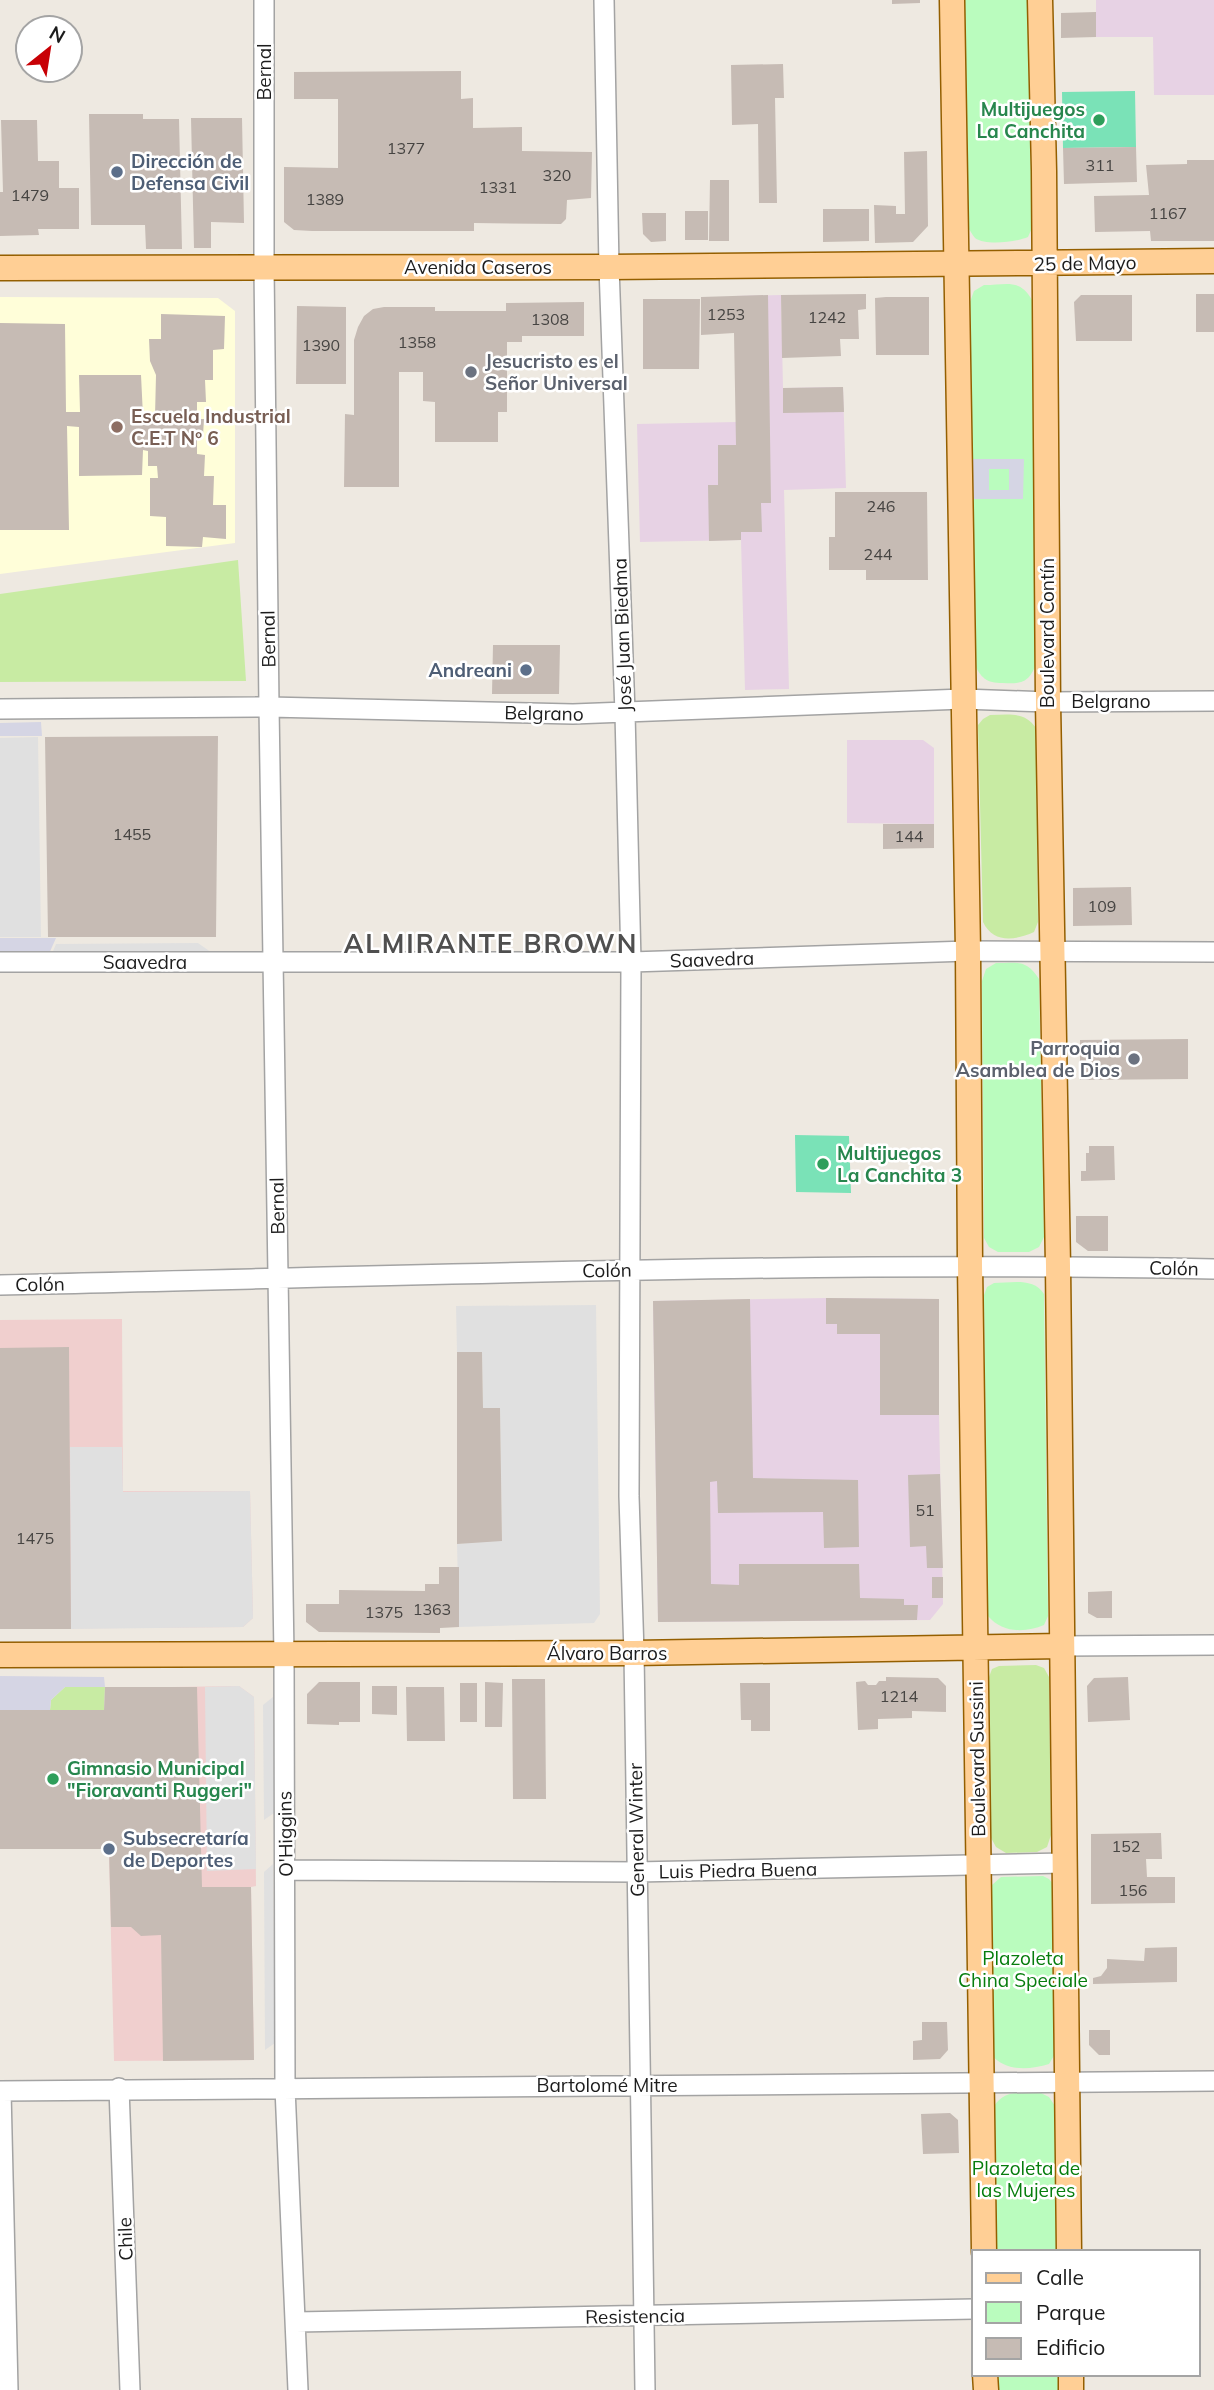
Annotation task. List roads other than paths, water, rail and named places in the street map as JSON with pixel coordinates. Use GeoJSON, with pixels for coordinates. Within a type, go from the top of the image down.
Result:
{"type":"FeatureCollection","features":[{"type":"Feature","properties":{"kind":"main road"},"geometry":{"type":"LineString","coordinates":[[952,0],[968,951],[970,1265]]}},
{"type":"Feature","properties":{"kind":"main road","name":"Boulevard Contín"},"geometry":{"type":"LineString","coordinates":[[1040,0],[1051,951],[1058,1266]]}},
{"type":"Feature","properties":{"kind":"main road","name":"25 de Mayo"},"geometry":{"type":"LineString","coordinates":[[955,265],[1214,261]]}},
{"type":"Feature","properties":{"kind":"main road","name":"Avenida Caseros"},"geometry":{"type":"LineString","coordinates":[[0,268],[955,265]]}},
{"type":"Feature","properties":{"kind":"main road","name":"Boulevard Sussini"},"geometry":{"type":"LineString","coordinates":[[970,1265],[984,2250]]}},
{"type":"Feature","properties":{"kind":"main road"},"geometry":{"type":"LineString","coordinates":[[1058,1266],[1069,2250]]}},
{"type":"Feature","properties":{"kind":"main road","name":"Álvaro Barros"},"geometry":{"type":"LineString","coordinates":[[0,1655],[634,1653],[1062,1646]]}},
{"type":"Feature","properties":{"kind":"street","name":"Bernal"},"geometry":{"type":"LineString","coordinates":[[264,0],[264,267],[278,1279]]}},
{"type":"Feature","properties":{"kind":"street","name":"José Juan Biedma"},"geometry":{"type":"LineString","coordinates":[[604,0],[608,267],[625,713],[631,962],[629,1270]]}},
{"type":"Feature","properties":{"kind":"street","name":"Belgrano"},"geometry":{"type":"LineString","coordinates":[[0,709],[269,707],[625,713],[963,699],[1048,702],[1214,701]]}},
{"type":"Feature","properties":{"kind":"street","name":"Saavedra"},"geometry":{"type":"LineString","coordinates":[[0,962],[631,962],[968,951],[1214,952]]}},
{"type":"Feature","properties":{"kind":"street","name":"Colón"},"geometry":{"type":"LineString","coordinates":[[0,1285],[970,1265],[1214,1269]]}},
{"type":"Feature","properties":{"kind":"street","name":"General Winter"},"geometry":{"type":"LineString","coordinates":[[629,1270],[629,1496],[634,1653],[645,2390]]}},
{"type":"Feature","properties":{"kind":"street","name":"O'Higgins"},"geometry":{"type":"LineString","coordinates":[[278,1279],[286,1870],[285,2088],[298,2390]]}},
{"type":"Feature","properties":{"kind":"street","name":"Álvaro Barros"},"geometry":{"type":"LineString","coordinates":[[1062,1646],[1214,1645]]}},
{"type":"Feature","properties":{"kind":"street","name":"Luis Piedra Buena"},"geometry":{"type":"LineString","coordinates":[[286,1870],[637,1872],[1064,1863]]}},
{"type":"Feature","properties":{"kind":"street","name":"Bartolomé Mitre"},"geometry":{"type":"LineString","coordinates":[[0,2091],[1214,2081]]}},
{"type":"Feature","properties":{"kind":"street","name":"Chile"},"geometry":{"type":"LineString","coordinates":[[119,2088],[130,2390]]}},
{"type":"Feature","properties":{"kind":"street"},"geometry":{"type":"LineString","coordinates":[[0,2091],[3,2319],[8,2390]]}},
{"type":"Feature","properties":{"kind":"street","name":"Resistencia"},"geometry":{"type":"LineString","coordinates":[[296,2322],[972,2309]]}},
{"type":"Feature","properties":{"kind":"place","name":"Multijuegos La Canchita"},"geometry":{"type":"Point","coordinates":[1099,120]}},
{"type":"Feature","properties":{"kind":"place","name":"Dirección de Defensa Civil"},"geometry":{"type":"Point","coordinates":[117,172]}},
{"type":"Feature","properties":{"kind":"place","name":"Jesucristo es el Señor Universal"},"geometry":{"type":"Point","coordinates":[471,372]}},
{"type":"Feature","properties":{"kind":"place","name":"Escuela Industrial C.E.T Nº 6"},"geometry":{"type":"Point","coordinates":[117,427]}},
{"type":"Feature","properties":{"kind":"place","name":"Andreani"},"geometry":{"type":"Point","coordinates":[526,670]}},
{"type":"Feature","properties":{"kind":"place","name":"Parroquia Asamblea de Dios"},"geometry":{"type":"Point","coordinates":[1134,1059]}},
{"type":"Feature","properties":{"kind":"place","name":"Multijuegos La Canchita 3"},"geometry":{"type":"Point","coordinates":[823,1164]}},
{"type":"Feature","properties":{"kind":"place","name":"Gimnasio Municipal \"Fioravanti Ruggeri\""},"geometry":{"type":"Point","coordinates":[53,1779]}},
{"type":"Feature","properties":{"kind":"place","name":"Subsecretaría de Deportes"},"geometry":{"type":"Point","coordinates":[109,1849]}},
{"type":"Feature","properties":{"kind":"district","name":"ALMIRANTE BROWN"},"geometry":{"type":"Point","coordinates":[491,943]}},
{"type":"Feature","properties":{"kind":"park label","name":"Plazoleta China Speciale"},"geometry":{"type":"Point","coordinates":[1023,1969]}},
{"type":"Feature","properties":{"kind":"park label","name":"Plazoleta de las Mujeres"},"geometry":{"type":"Point","coordinates":[1026,2179]}}]}
